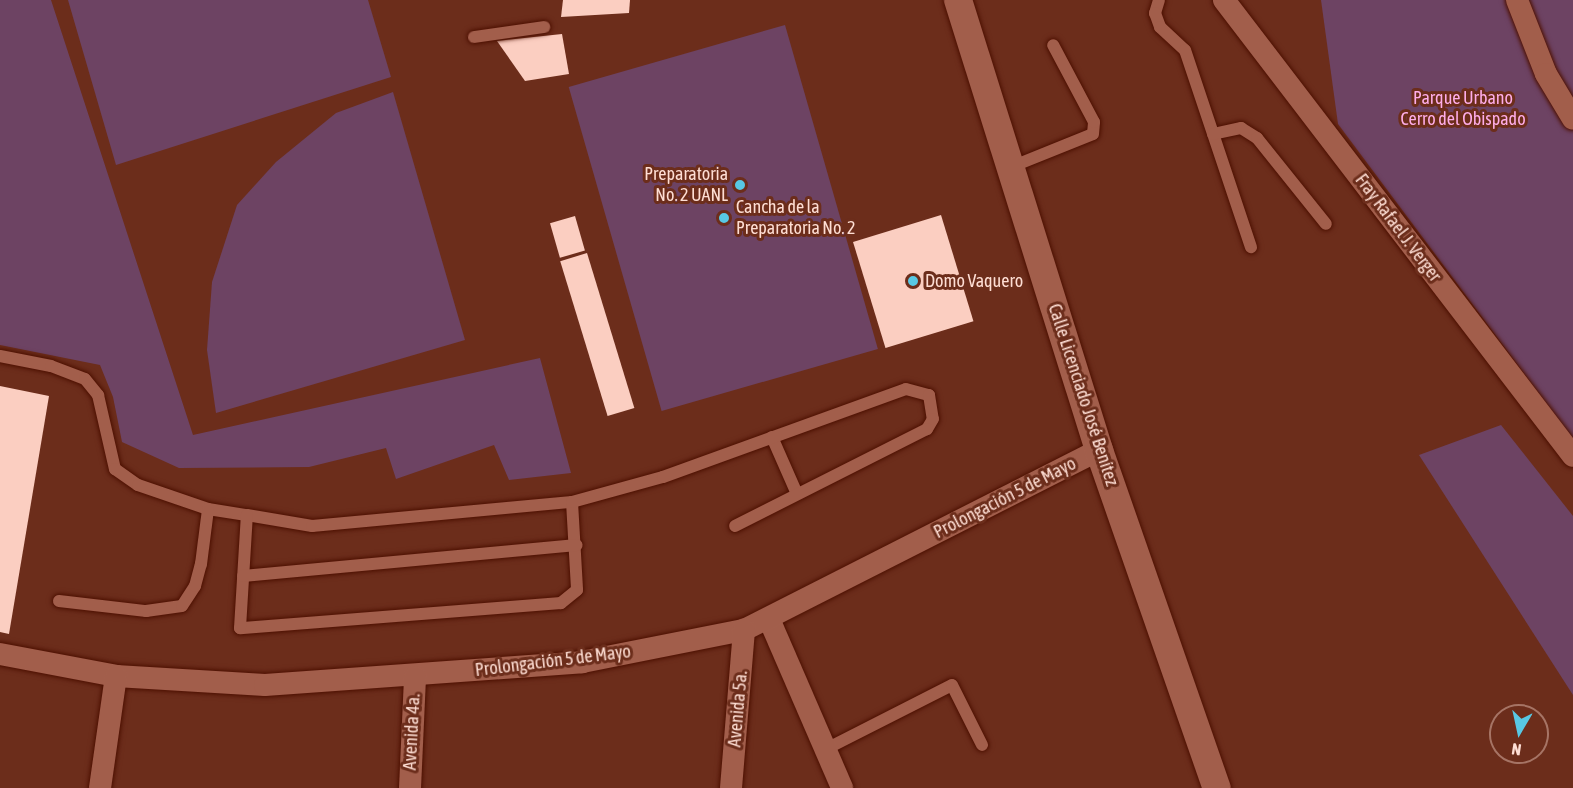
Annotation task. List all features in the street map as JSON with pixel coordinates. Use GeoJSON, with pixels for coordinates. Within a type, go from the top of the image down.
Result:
{"type":"FeatureCollection","features":[{"type":"Feature","properties":{"kind":"street","name":"Calle Licenciado José Benítez"},"geometry":{"type":"LineString","coordinates":[[958,0],[1100,450],[1216,788]]}},
{"type":"Feature","properties":{"kind":"street","name":"Fray Rafael J. Verger"},"geometry":{"type":"LineString","coordinates":[[1224,0],[1573,456]]}},
{"type":"Feature","properties":{"kind":"street"},"geometry":{"type":"LineString","coordinates":[[1517,0],[1546,74],[1573,118]]}},
{"type":"Feature","properties":{"kind":"street","name":"Prolongación 5 de Mayo"},"geometry":{"type":"LineString","coordinates":[[0,654],[116,676],[264,685],[415,677],[582,662],[744,630],[1100,450]]}},
{"type":"Feature","properties":{"kind":"street"},"geometry":{"type":"LineString","coordinates":[[769,619],[842,788]]}},
{"type":"Feature","properties":{"kind":"street","name":"Avenida 5a."},"geometry":{"type":"LineString","coordinates":[[731,788],[744,630]]}},
{"type":"Feature","properties":{"kind":"street"},"geometry":{"type":"LineString","coordinates":[[100,788],[116,676]]}},
{"type":"Feature","properties":{"kind":"street","name":"Avenida 4a."},"geometry":{"type":"LineString","coordinates":[[410,788],[415,677]]}},
{"type":"Feature","properties":{"kind":"lane"},"geometry":{"type":"LineString","coordinates":[[1159,0],[1155,13],[1160,27],[1171,33],[1185,50],[1251,247]]}},
{"type":"Feature","properties":{"kind":"lane"},"geometry":{"type":"LineString","coordinates":[[474,37],[544,27]]}},
{"type":"Feature","properties":{"kind":"lane"},"geometry":{"type":"LineString","coordinates":[[1011,167],[1093,134],[1094,122],[1053,45]]}},
{"type":"Feature","properties":{"kind":"lane"},"geometry":{"type":"LineString","coordinates":[[1213,134],[1241,128],[1257,138],[1326,224]]}},
{"type":"Feature","properties":{"kind":"lane"},"geometry":{"type":"LineString","coordinates":[[0,356],[51,366],[85,379],[98,395],[115,469],[138,485],[208,509],[312,526],[572,502],[663,477],[906,389],[929,394],[933,419],[927,429],[735,526]]}},
{"type":"Feature","properties":{"kind":"lane"},"geometry":{"type":"LineString","coordinates":[[772,437],[797,494]]}},
{"type":"Feature","properties":{"kind":"lane"},"geometry":{"type":"LineString","coordinates":[[247,514],[240,628],[561,603],[577,590],[577,545],[572,502]]}},
{"type":"Feature","properties":{"kind":"lane"},"geometry":{"type":"LineString","coordinates":[[59,601],[146,611],[182,606],[195,586],[201,564],[208,509]]}},
{"type":"Feature","properties":{"kind":"lane"},"geometry":{"type":"LineString","coordinates":[[243,576],[577,545]]}},
{"type":"Feature","properties":{"kind":"lane"},"geometry":{"type":"LineString","coordinates":[[826,749],[952,685],[982,746]]}},
{"type":"Feature","properties":{"kind":"green space"},"geometry":{"type":"Polygon","coordinates":[[[0,0],[51,0],[193,435],[540,358],[571,473],[509,480],[494,445],[396,479],[386,448],[309,467],[179,468],[122,442],[113,397],[100,365],[0,345],[0,0]]]}},
{"type":"Feature","properties":{"kind":"green space"},"geometry":{"type":"Polygon","coordinates":[[[68,0],[368,0],[391,77],[116,165],[68,0]]]}},
{"type":"Feature","properties":{"kind":"green space","name":"Parque Urbano Cerro del Obispado"},"geometry":{"type":"Polygon","coordinates":[[[1321,0],[1573,0],[1573,439],[1338,124],[1321,0]]]}},
{"type":"Feature","properties":{"kind":"green space","name":"Cancha de la Preparatoria No. 2"},"geometry":{"type":"Polygon","coordinates":[[[785,25],[878,349],[662,411],[569,87],[785,25]]]}},
{"type":"Feature","properties":{"kind":"green space"},"geometry":{"type":"Polygon","coordinates":[[[393,92],[465,340],[216,413],[207,350],[212,282],[237,205],[276,162],[336,113],[393,92]]]}},
{"type":"Feature","properties":{"kind":"green space"},"geometry":{"type":"Polygon","coordinates":[[[1501,425],[1573,516],[1573,695],[1419,455],[1501,425]]]}},
{"type":"Feature","properties":{"kind":"building"},"geometry":{"type":"Polygon","coordinates":[[[563,0],[630,0],[629,13],[561,17],[563,0]]]}},
{"type":"Feature","properties":{"kind":"building"},"geometry":{"type":"Polygon","coordinates":[[[562,34],[569,74],[525,81],[497,41],[562,34]]]}},
{"type":"Feature","properties":{"kind":"building","name":"Domo Vaquero"},"geometry":{"type":"Polygon","coordinates":[[[941,215],[973,321],[885,348],[853,242],[941,215]]]}},
{"type":"Feature","properties":{"kind":"building"},"geometry":{"type":"Polygon","coordinates":[[[575,216],[585,251],[560,258],[550,223],[575,216]]]}},
{"type":"Feature","properties":{"kind":"building"},"geometry":{"type":"Polygon","coordinates":[[[587,253],[634,408],[608,416],[560,261],[587,253]]]}},
{"type":"Feature","properties":{"kind":"building"},"geometry":{"type":"Polygon","coordinates":[[[0,386],[49,396],[9,634],[0,632],[0,386]]]}},
{"type":"Feature","properties":{"kind":"place","name":"Preparatoria No. 2 UANL"},"geometry":{"type":"Point","coordinates":[740,185]}},
{"type":"Feature","properties":{"kind":"place","name":"Cancha de la Preparatoria No. 2"},"geometry":{"type":"Point","coordinates":[724,218]}},
{"type":"Feature","properties":{"kind":"place","name":"Domo Vaquero"},"geometry":{"type":"Point","coordinates":[913,281]}}]}
